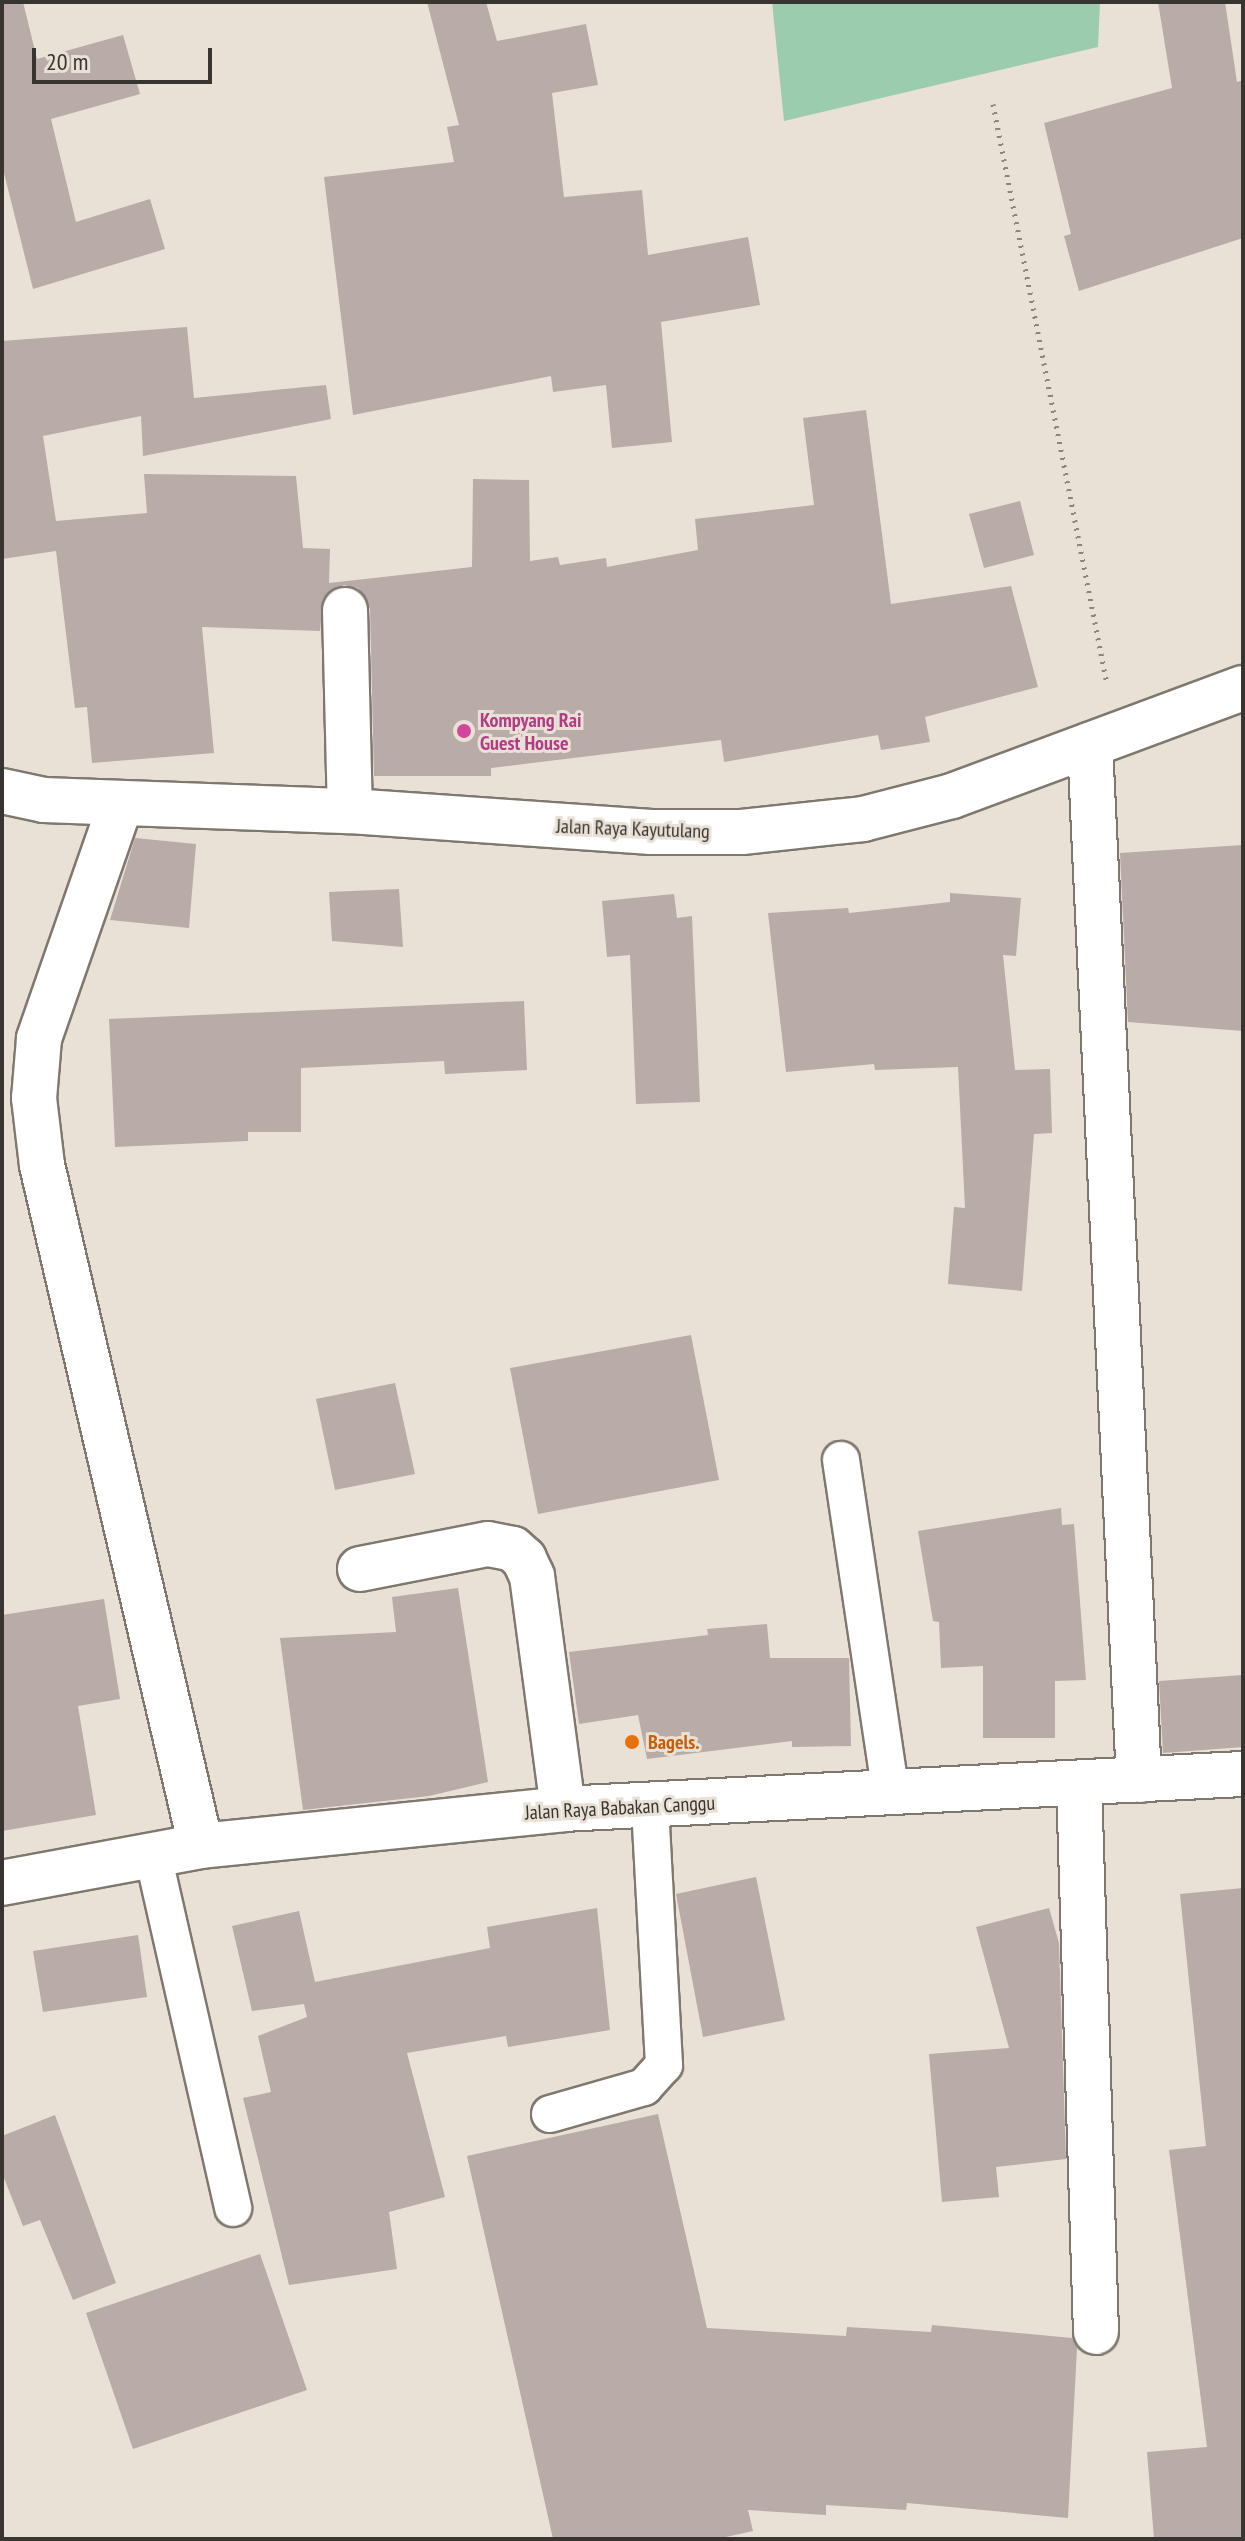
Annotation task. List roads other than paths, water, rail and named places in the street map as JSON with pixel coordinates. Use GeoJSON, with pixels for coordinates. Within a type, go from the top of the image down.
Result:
{"type":"FeatureCollection","features":[{"type":"Feature","properties":{"kind":"street"},"geometry":{"type":"LineString","coordinates":[[345,610],[350,811]]}},
{"type":"Feature","properties":{"kind":"street","name":"Jalan Raya Kayutulang"},"geometry":{"type":"LineString","coordinates":[[2,791],[44,800],[350,811],[556,828],[742,832],[863,819],[952,796],[1243,688]]}},
{"type":"Feature","properties":{"kind":"street"},"geometry":{"type":"LineString","coordinates":[[1104,740],[1139,1780]]}},
{"type":"Feature","properties":{"kind":"street"},"geometry":{"type":"LineString","coordinates":[[121,803],[18,1100],[42,1165],[201,1846]]}},
{"type":"Feature","properties":{"kind":"street"},"geometry":{"type":"LineString","coordinates":[[360,1569],[488,1544],[513,1549],[524,1559],[532,1576],[563,1809]]}},
{"type":"Feature","properties":{"kind":"street","name":"Jalan Raya Babakan Canggu"},"geometry":{"type":"LineString","coordinates":[[2,1883],[201,1846],[563,1809],[1243,1774]]}},
{"type":"Feature","properties":{"kind":"street"},"geometry":{"type":"LineString","coordinates":[[1079,1783],[1096,2332]]}},
{"type":"Feature","properties":{"kind":"lane"},"geometry":{"type":"LineString","coordinates":[[841,1460],[891,1794]]}},
{"type":"Feature","properties":{"kind":"lane"},"geometry":{"type":"LineString","coordinates":[[550,2114],[644,2087],[664,2065],[650,1806]]}},
{"type":"Feature","properties":{"kind":"lane"},"geometry":{"type":"LineString","coordinates":[[153,1855],[233,2208]]}},
{"type":"Feature","properties":{"kind":"place","name":"Kompyang Rai Guest House"},"geometry":{"type":"Point","coordinates":[464,731]}},
{"type":"Feature","properties":{"kind":"place","name":"Bagels."},"geometry":{"type":"Point","coordinates":[632,1742]}}]}
